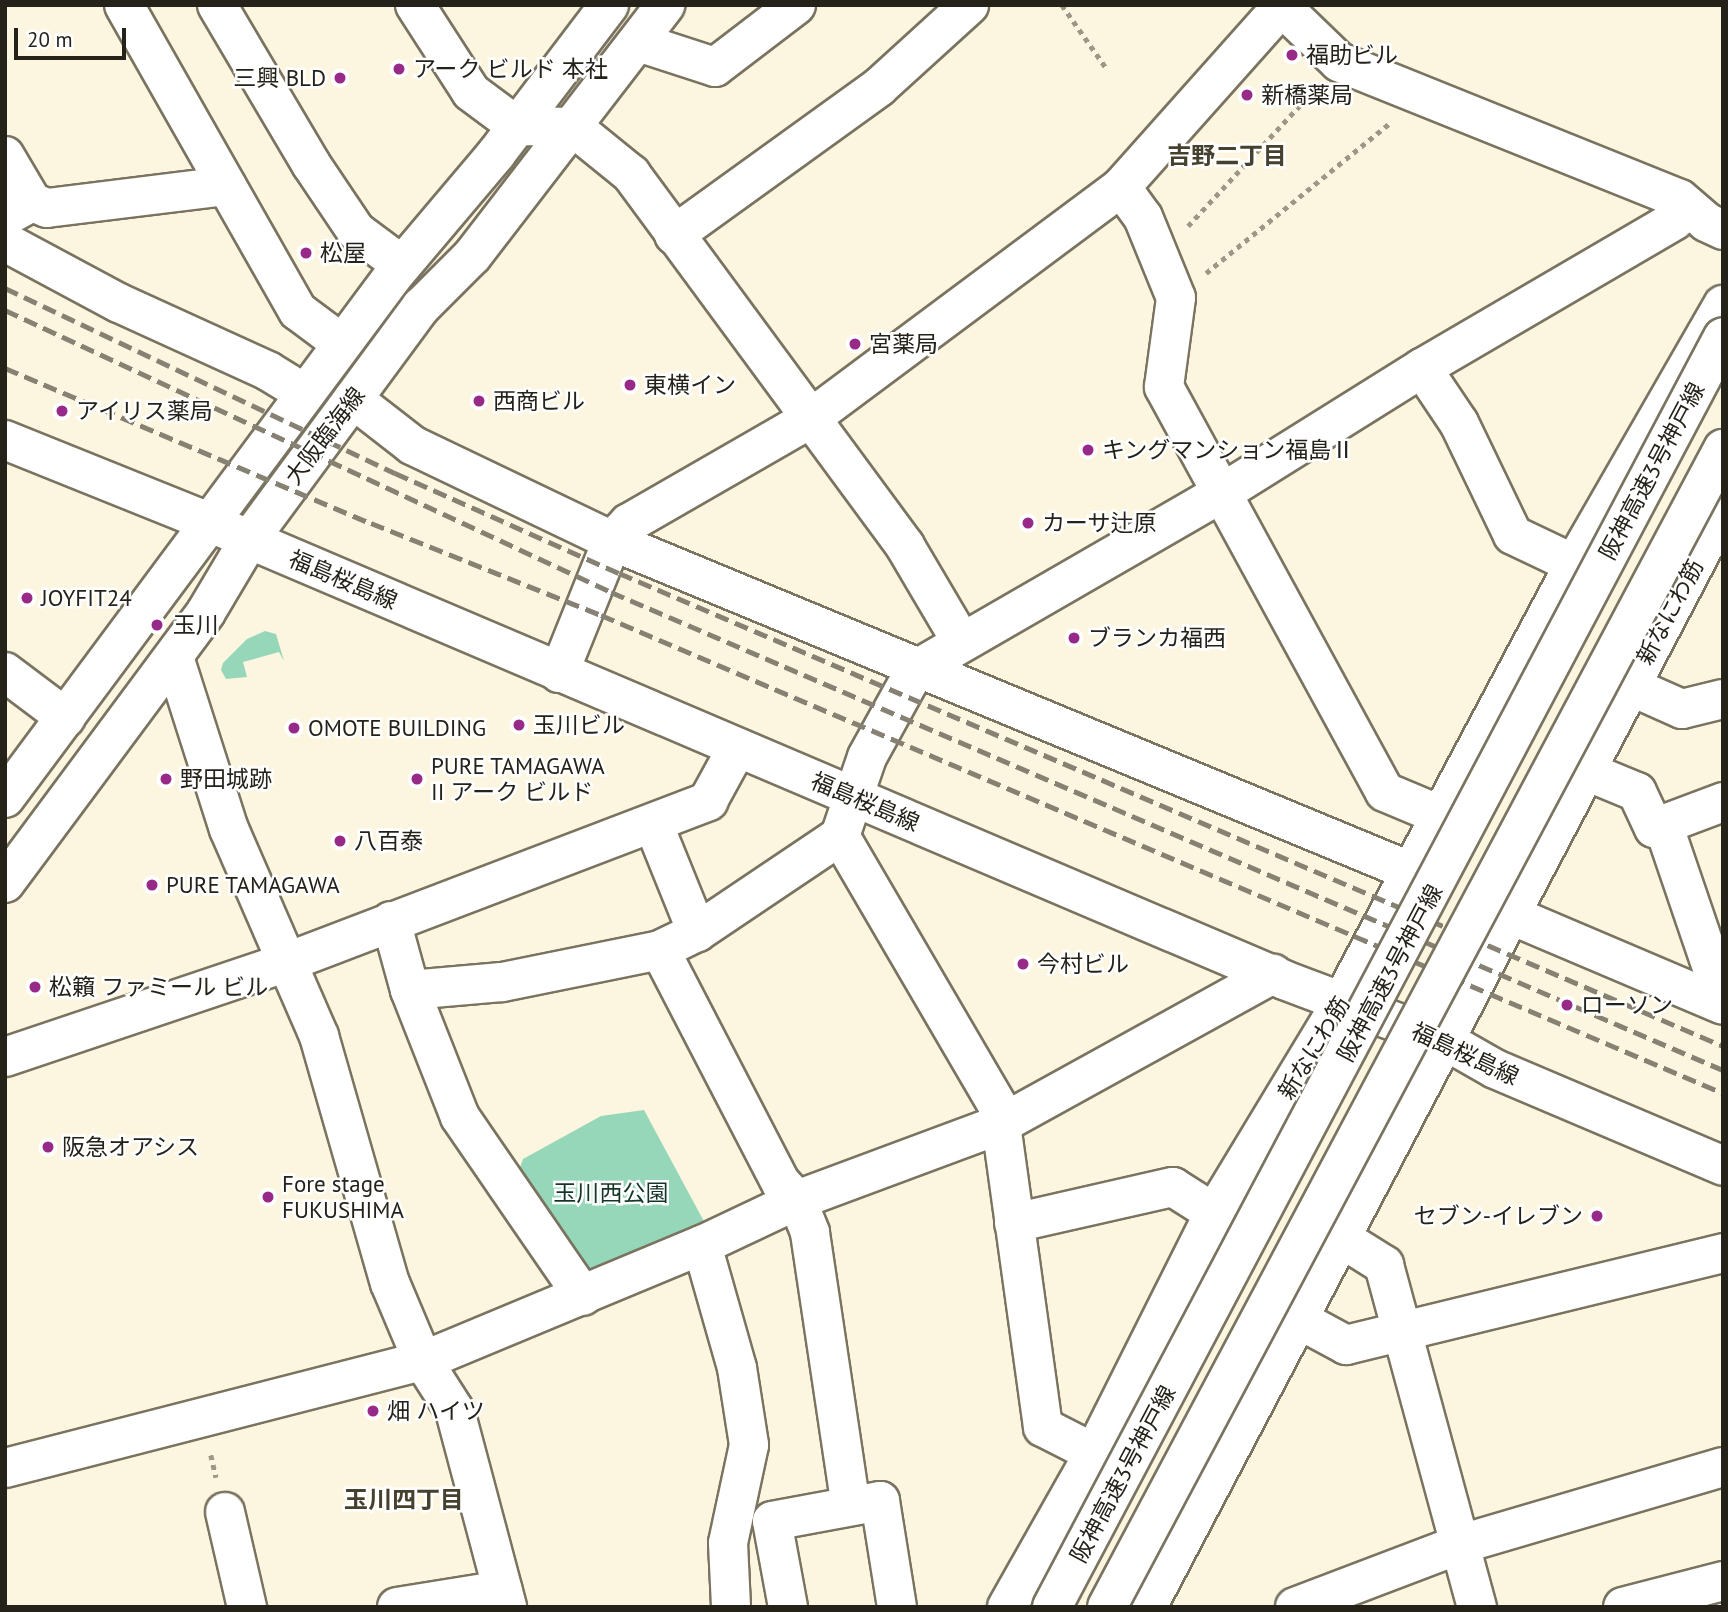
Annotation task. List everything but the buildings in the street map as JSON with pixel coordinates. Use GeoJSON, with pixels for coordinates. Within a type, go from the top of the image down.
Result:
{"type":"FeatureCollection","features":[{"type":"Feature","properties":{"kind":"main road"},"geometry":{"type":"LineString","coordinates":[[124,5],[298,311],[341,344]]}},
{"type":"Feature","properties":{"kind":"main road"},"geometry":{"type":"LineString","coordinates":[[217,5],[311,164],[356,231],[402,265]]}},
{"type":"Feature","properties":{"kind":"main road"},"geometry":{"type":"LineString","coordinates":[[415,5],[471,92],[517,126],[573,127],[631,174],[905,546],[961,641]]}},
{"type":"Feature","properties":{"kind":"main road","name":"大阪臨海線"},"geometry":{"type":"LineString","coordinates":[[6,795],[66,718],[206,521],[341,344],[402,265],[517,126],[609,5]]}},
{"type":"Feature","properties":{"kind":"main road","name":"大阪臨海線"},"geometry":{"type":"LineString","coordinates":[[5,883],[206,612],[249,540],[421,307],[472,257],[665,5]]}},
{"type":"Feature","properties":{"kind":"main road"},"geometry":{"type":"LineString","coordinates":[[638,42],[715,67],[796,5]]}},
{"type":"Feature","properties":{"kind":"main road"},"geometry":{"type":"LineString","coordinates":[[674,234],[878,87],[969,5]]}},
{"type":"Feature","properties":{"kind":"main road"},"geometry":{"type":"LineString","coordinates":[[559,673],[612,541],[629,523],[810,419],[1121,187],[1282,7],[1339,62],[1680,199],[1706,222],[1723,230]]}},
{"type":"Feature","properties":{"kind":"main road"},"geometry":{"type":"LineString","coordinates":[[5,156],[18,210],[227,186]]}},
{"type":"Feature","properties":{"kind":"main road"},"geometry":{"type":"LineString","coordinates":[[1121,187],[1143,217],[1176,298],[1164,387],[1385,792],[1442,816]]}},
{"type":"Feature","properties":{"kind":"main road"},"geometry":{"type":"LineString","coordinates":[[410,990],[502,982],[660,950],[696,932],[840,836],[867,757],[915,670],[961,641],[1222,493],[1422,368],[1675,220]]}},
{"type":"Feature","properties":{"kind":"main road"},"geometry":{"type":"LineString","coordinates":[[5,242],[119,303],[268,371],[304,393]]}},
{"type":"Feature","properties":{"kind":"main road","name":"新なにわ筋"},"geometry":{"type":"LineString","coordinates":[[1007,1607],[1094,1453],[1214,1213],[1342,1003],[1574,564],[1723,304]]}},
{"type":"Feature","properties":{"kind":"main road","name":"阪神高速3号神戸線"},"geometry":{"type":"LineString","coordinates":[[1052,1607],[1723,337]]}},
{"type":"Feature","properties":{"kind":"main road"},"geometry":{"type":"LineString","coordinates":[[1422,368],[1460,423],[1513,535],[1574,564]]}},
{"type":"Feature","properties":{"kind":"main road"},"geometry":{"type":"LineString","coordinates":[[353,399],[412,445],[612,541],[915,670],[1412,872]]}},
{"type":"Feature","properties":{"kind":"main road","name":"福島桜島線"},"geometry":{"type":"LineString","coordinates":[[8,445],[206,521],[1342,1003],[1446,1041],[1495,1069],[1723,1166]]}},
{"type":"Feature","properties":{"kind":"main road"},"geometry":{"type":"LineString","coordinates":[[1107,1607],[1723,449]]}},
{"type":"Feature","properties":{"kind":"main road","name":"新なにわ筋"},"geometry":{"type":"LineString","coordinates":[[1147,1607],[1723,510]]}},
{"type":"Feature","properties":{"kind":"main road"},"geometry":{"type":"LineString","coordinates":[[173,657],[229,829],[290,961],[319,1036],[390,1283],[423,1361],[455,1411],[505,1598],[397,1607]]}},
{"type":"Feature","properties":{"kind":"main road"},"geometry":{"type":"LineString","coordinates":[[5,672],[66,718]]}},
{"type":"Feature","properties":{"kind":"main road"},"geometry":{"type":"LineString","coordinates":[[1630,686],[1682,709],[1723,699]]}},
{"type":"Feature","properties":{"kind":"main road"},"geometry":{"type":"LineString","coordinates":[[5,1057],[290,961],[708,801],[737,748]]}},
{"type":"Feature","properties":{"kind":"main road"},"geometry":{"type":"LineString","coordinates":[[1586,771],[1637,792],[1654,828],[1723,802]]}},
{"type":"Feature","properties":{"kind":"main road"},"geometry":{"type":"LineString","coordinates":[[653,823],[696,932]]}},
{"type":"Feature","properties":{"kind":"main road"},"geometry":{"type":"LineString","coordinates":[[1663,824],[1712,988]]}},
{"type":"Feature","properties":{"kind":"main road"},"geometry":{"type":"LineString","coordinates":[[840,836],[999,1108],[1043,1427],[1094,1453]]}},
{"type":"Feature","properties":{"kind":"main road"},"geometry":{"type":"LineString","coordinates":[[1511,915],[1712,988]]}},
{"type":"Feature","properties":{"kind":"main road"},"geometry":{"type":"LineString","coordinates":[[391,921],[410,990],[460,1117],[583,1296]]}},
{"type":"Feature","properties":{"kind":"main road"},"geometry":{"type":"LineString","coordinates":[[660,950],[781,1183],[797,1199],[810,1233],[852,1506]]}},
{"type":"Feature","properties":{"kind":"main road"},"geometry":{"type":"LineString","coordinates":[[5,1468],[423,1361],[702,1245],[797,1199],[1002,1124],[1273,974]]}},
{"type":"Feature","properties":{"kind":"main road"},"geometry":{"type":"LineString","coordinates":[[1014,1223],[1173,1187],[1214,1213]]}},
{"type":"Feature","properties":{"kind":"main road"},"geometry":{"type":"LineString","coordinates":[[1341,1238],[1384,1265],[1477,1607]]}},
{"type":"Feature","properties":{"kind":"main road"},"geometry":{"type":"LineString","coordinates":[[702,1245],[737,1368],[749,1445],[728,1543],[731,1607]]}},
{"type":"Feature","properties":{"kind":"main road"},"geometry":{"type":"LineString","coordinates":[[1298,1319],[1346,1346],[1723,1253]]}},
{"type":"Feature","properties":{"kind":"main road"},"geometry":{"type":"LineString","coordinates":[[1295,1607],[1461,1544],[1723,1467]]}},
{"type":"Feature","properties":{"kind":"main road"},"geometry":{"type":"LineString","coordinates":[[788,1607],[772,1521],[880,1501],[897,1607]]}},
{"type":"Feature","properties":{"kind":"main road"},"geometry":{"type":"LineString","coordinates":[[225,1512],[247,1607]]}},
{"type":"Feature","properties":{"kind":"main road"},"geometry":{"type":"LineString","coordinates":[[1622,1607],[1723,1581]]}},
{"type":"Feature","properties":{"kind":"path"},"geometry":{"type":"LineString","coordinates":[[1062,5],[1107,69]]}},
{"type":"Feature","properties":{"kind":"path"},"geometry":{"type":"LineString","coordinates":[[1159,257],[1339,62]]}},
{"type":"Feature","properties":{"kind":"path"},"geometry":{"type":"LineString","coordinates":[[1176,298],[1422,96]]}},
{"type":"Feature","properties":{"kind":"path"},"geometry":{"type":"LineString","coordinates":[[202,1419],[225,1512]]}},
{"type":"Feature","properties":{"kind":"green space"},"geometry":{"type":"Polygon","coordinates":[[[265,631],[276,634],[284,661],[279,652],[243,662],[247,677],[226,679],[221,670],[223,663],[247,639],[265,631]]]}},
{"type":"Feature","properties":{"kind":"green space","name":"玉川西公園"},"geometry":{"type":"Polygon","coordinates":[[[644,1110],[707,1227],[587,1277],[517,1176],[523,1159],[601,1116],[644,1110]]]}},
{"type":"Feature","properties":{"kind":"railway"},"geometry":{"type":"LineString","coordinates":[[5,288],[395,473],[619,573],[1723,1046]]}},
{"type":"Feature","properties":{"kind":"railway"},"geometry":{"type":"LineString","coordinates":[[5,310],[611,592],[1723,1070]]}},
{"type":"Feature","properties":{"kind":"railway"},"geometry":{"type":"LineString","coordinates":[[5,368],[371,523],[601,615],[1723,1093]]}},
{"type":"Feature","properties":{"kind":"place","name":"福助ビル"},"geometry":{"type":"Point","coordinates":[1292,55]}},
{"type":"Feature","properties":{"kind":"place","name":"アーク ビルド 本社"},"geometry":{"type":"Point","coordinates":[399,69]}},
{"type":"Feature","properties":{"kind":"place","name":"三興 BLD"},"geometry":{"type":"Point","coordinates":[340,78]}},
{"type":"Feature","properties":{"kind":"place","name":"新橋薬局"},"geometry":{"type":"Point","coordinates":[1247,95]}},
{"type":"Feature","properties":{"kind":"place","name":"松屋"},"geometry":{"type":"Point","coordinates":[306,253]}},
{"type":"Feature","properties":{"kind":"place","name":"宮薬局"},"geometry":{"type":"Point","coordinates":[855,344]}},
{"type":"Feature","properties":{"kind":"place","name":"東横イン"},"geometry":{"type":"Point","coordinates":[630,385]}},
{"type":"Feature","properties":{"kind":"place","name":"西商ビル"},"geometry":{"type":"Point","coordinates":[479,401]}},
{"type":"Feature","properties":{"kind":"place","name":"アイリス薬局"},"geometry":{"type":"Point","coordinates":[62,411]}},
{"type":"Feature","properties":{"kind":"place","name":"キングマンション福島Ⅱ"},"geometry":{"type":"Point","coordinates":[1088,450]}},
{"type":"Feature","properties":{"kind":"place","name":"カーサ辻原"},"geometry":{"type":"Point","coordinates":[1028,523]}},
{"type":"Feature","properties":{"kind":"place","name":"JOYFIT24"},"geometry":{"type":"Point","coordinates":[27,598]}},
{"type":"Feature","properties":{"kind":"place","name":"玉川"},"geometry":{"type":"Point","coordinates":[157,625]}},
{"type":"Feature","properties":{"kind":"place","name":"ブランカ福西"},"geometry":{"type":"Point","coordinates":[1074,638]}},
{"type":"Feature","properties":{"kind":"place","name":"玉川ビル"},"geometry":{"type":"Point","coordinates":[519,725]}},
{"type":"Feature","properties":{"kind":"place","name":"OMOTE BUILDING"},"geometry":{"type":"Point","coordinates":[294,728]}},
{"type":"Feature","properties":{"kind":"place","name":"野田城跡"},"geometry":{"type":"Point","coordinates":[166,779]}},
{"type":"Feature","properties":{"kind":"place","name":"PURE TAMAGAWA II アーク ビルド"},"geometry":{"type":"Point","coordinates":[417,779]}},
{"type":"Feature","properties":{"kind":"place","name":"八百泰"},"geometry":{"type":"Point","coordinates":[340,841]}},
{"type":"Feature","properties":{"kind":"place","name":"PURE TAMAGAWA"},"geometry":{"type":"Point","coordinates":[152,885]}},
{"type":"Feature","properties":{"kind":"place","name":"今村ビル"},"geometry":{"type":"Point","coordinates":[1023,964]}},
{"type":"Feature","properties":{"kind":"place","name":"松籟 ファミール ビル"},"geometry":{"type":"Point","coordinates":[35,987]}},
{"type":"Feature","properties":{"kind":"place","name":"ローソン"},"geometry":{"type":"Point","coordinates":[1567,1005]}},
{"type":"Feature","properties":{"kind":"place","name":"阪急オアシス"},"geometry":{"type":"Point","coordinates":[48,1147]}},
{"type":"Feature","properties":{"kind":"place","name":"Fore stage FUKUSHIMA"},"geometry":{"type":"Point","coordinates":[268,1197]}},
{"type":"Feature","properties":{"kind":"place","name":"セブン-イレブン"},"geometry":{"type":"Point","coordinates":[1597,1216]}},
{"type":"Feature","properties":{"kind":"place","name":"畑 ハイツ"},"geometry":{"type":"Point","coordinates":[373,1411]}},
{"type":"Feature","properties":{"kind":"district","name":"吉野二丁目"},"geometry":{"type":"Point","coordinates":[1227,156]}},
{"type":"Feature","properties":{"kind":"district","name":"玉川四丁目"},"geometry":{"type":"Point","coordinates":[404,1500]}}]}
